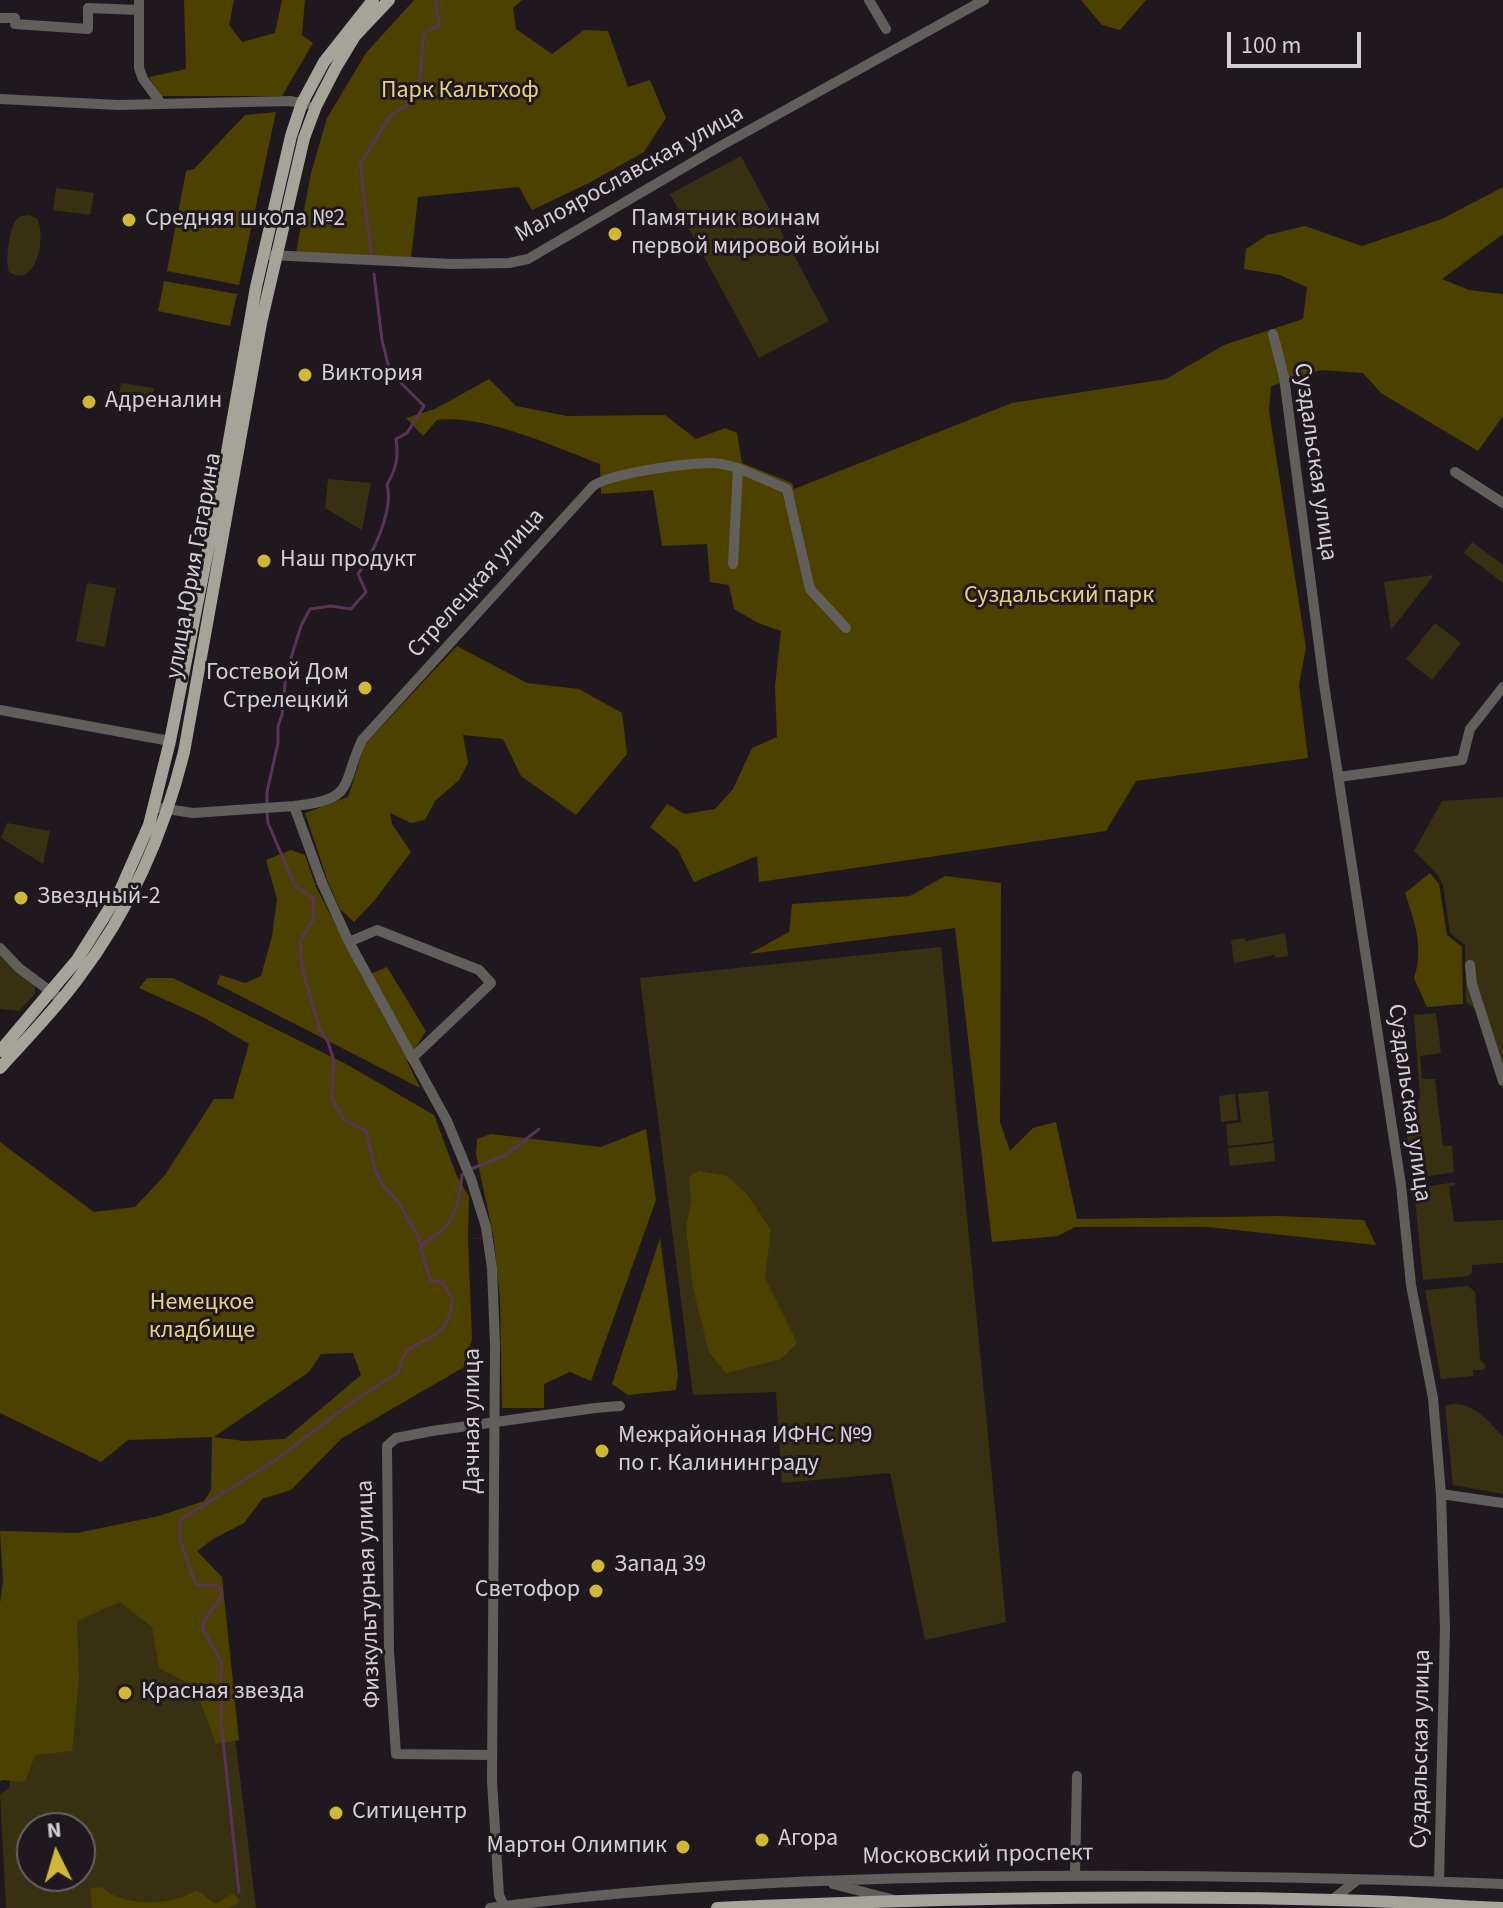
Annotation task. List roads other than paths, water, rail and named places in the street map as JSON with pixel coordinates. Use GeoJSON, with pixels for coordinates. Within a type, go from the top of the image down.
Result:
{"type":"FeatureCollection","features":[{"type":"Feature","properties":{"kind":"main road","name":"улица Юрия Гагарина"},"geometry":{"type":"LineString","coordinates":[[0,1051],[83,972],[131,897],[169,811],[184,752],[261,323],[280,176],[302,103],[324,62],[373,0]]}},
{"type":"Feature","properties":{"kind":"main road","name":"улица Юрия Гагарина"},"geometry":{"type":"LineString","coordinates":[[0,1068],[57,996],[119,893],[155,806],[222,482],[245,340],[269,255],[316,106],[355,36],[389,0]]}},
{"type":"Feature","properties":{"kind":"main road","name":"Московский проспект"},"geometry":{"type":"LineString","coordinates":[[717,1908],[897,1901],[1332,1900],[1503,1908]]}},
{"type":"Feature","properties":{"kind":"street"},"geometry":{"type":"LineString","coordinates":[[869,0],[886,29]]}},
{"type":"Feature","properties":{"kind":"street","name":"Малоярославская улица"},"geometry":{"type":"LineString","coordinates":[[269,255],[452,264],[509,263],[528,259],[717,148],[984,0]]}},
{"type":"Feature","properties":{"kind":"street"},"geometry":{"type":"LineString","coordinates":[[0,18],[15,18],[15,24],[88,29],[88,8],[139,5],[139,68],[160,102]]}},
{"type":"Feature","properties":{"kind":"street"},"geometry":{"type":"LineString","coordinates":[[0,99],[118,105],[160,102],[302,103],[316,106]]}},
{"type":"Feature","properties":{"kind":"street","name":"Суздальская улица"},"geometry":{"type":"LineString","coordinates":[[1273,334],[1284,377],[1339,777],[1401,1185],[1411,1285],[1433,1398],[1441,1494],[1445,1629],[1439,1882]]}},
{"type":"Feature","properties":{"kind":"street","name":"Стрелецкая улица"},"geometry":{"type":"LineString","coordinates":[[155,806],[193,813],[294,806],[339,795],[346,787],[362,740],[593,486],[619,475],[714,463],[738,468],[787,489],[810,589],[846,628]]}},
{"type":"Feature","properties":{"kind":"street"},"geometry":{"type":"LineString","coordinates":[[733,564],[738,468]]}},
{"type":"Feature","properties":{"kind":"street"},"geometry":{"type":"LineString","coordinates":[[1455,472],[1503,503]]}},
{"type":"Feature","properties":{"kind":"street"},"geometry":{"type":"LineString","coordinates":[[1339,777],[1462,760],[1470,729],[1503,687]]}},
{"type":"Feature","properties":{"kind":"street"},"geometry":{"type":"LineString","coordinates":[[0,710],[170,741]]}},
{"type":"Feature","properties":{"kind":"street"},"geometry":{"type":"LineString","coordinates":[[294,806],[322,883],[349,942],[377,930],[479,970],[491,983],[412,1058]]}},
{"type":"Feature","properties":{"kind":"street","name":"Дачная улица"},"geometry":{"type":"LineString","coordinates":[[349,942],[447,1121],[463,1157],[486,1227],[492,1268],[495,1356],[492,1755],[499,1895],[504,1907]]}},
{"type":"Feature","properties":{"kind":"street"},"geometry":{"type":"LineString","coordinates":[[0,948],[19,968],[57,996]]}},
{"type":"Feature","properties":{"kind":"street"},"geometry":{"type":"LineString","coordinates":[[1470,965],[1472,984],[1503,1081]]}},
{"type":"Feature","properties":{"kind":"street"},"geometry":{"type":"LineString","coordinates":[[493,1424],[620,1406]]}},
{"type":"Feature","properties":{"kind":"street","name":"Физкультурная улица"},"geometry":{"type":"LineString","coordinates":[[492,1755],[396,1754],[389,1651],[386,1452],[390,1442],[396,1438],[493,1424]]}},
{"type":"Feature","properties":{"kind":"street"},"geometry":{"type":"LineString","coordinates":[[1441,1494],[1503,1503]]}},
{"type":"Feature","properties":{"kind":"street"},"geometry":{"type":"LineString","coordinates":[[1075,1875],[1077,1776]]}},
{"type":"Feature","properties":{"kind":"street","name":"Московский проспект"},"geometry":{"type":"LineString","coordinates":[[490,1908],[669,1889],[818,1881],[1075,1875],[1503,1884]]}},
{"type":"Feature","properties":{"kind":"street"},"geometry":{"type":"LineString","coordinates":[[1332,1900],[1357,1880]]}},
{"type":"Feature","properties":{"kind":"street"},"geometry":{"type":"LineString","coordinates":[[818,1881],[897,1901]]}},
{"type":"Feature","properties":{"kind":"waterway"},"geometry":{"type":"LineString","coordinates":[[372,259],[360,164],[391,115],[413,102],[420,77],[424,33],[440,25],[435,0]]}},
{"type":"Feature","properties":{"kind":"waterway"},"geometry":{"type":"LineString","coordinates":[[267,803],[286,674],[301,626],[310,609],[331,606],[351,609],[366,592],[358,574],[376,544],[385,519],[387,485],[397,457],[396,439],[407,433],[424,406],[390,372],[382,340],[374,274]]}},
{"type":"Feature","properties":{"kind":"waterway"},"geometry":{"type":"LineString","coordinates":[[239,1892],[221,1720],[221,1662],[203,1629],[203,1622],[221,1598],[221,1590],[217,1585],[196,1585],[180,1540],[180,1520],[274,1461],[355,1400],[399,1372],[406,1353],[445,1325],[453,1300],[443,1283],[430,1280],[417,1234],[375,1170],[366,1131],[344,1120],[332,1099],[334,1061],[320,1030],[302,968],[300,941],[313,920],[313,898],[295,886],[268,823],[267,811]]}},
{"type":"Feature","properties":{"kind":"waterway"},"geometry":{"type":"LineString","coordinates":[[471,1169],[506,1155],[539,1129]]}},
{"type":"Feature","properties":{"kind":"waterway"},"geometry":{"type":"LineString","coordinates":[[423,1244],[441,1231],[453,1216],[465,1173]]}},
{"type":"Feature","properties":{"kind":"place","name":"Средняя школа №2"},"geometry":{"type":"Point","coordinates":[129,220]}},
{"type":"Feature","properties":{"kind":"place","name":"Памятник воинам первой мировой войны"},"geometry":{"type":"Point","coordinates":[615,234]}},
{"type":"Feature","properties":{"kind":"place","name":"Виктория"},"geometry":{"type":"Point","coordinates":[305,375]}},
{"type":"Feature","properties":{"kind":"place","name":"Адреналин"},"geometry":{"type":"Point","coordinates":[89,402]}},
{"type":"Feature","properties":{"kind":"place","name":"Наш продукт"},"geometry":{"type":"Point","coordinates":[264,561]}},
{"type":"Feature","properties":{"kind":"place","name":"Гостевой Дом Стрелецкий"},"geometry":{"type":"Point","coordinates":[365,688]}},
{"type":"Feature","properties":{"kind":"place","name":"Звездный-2"},"geometry":{"type":"Point","coordinates":[21,898]}},
{"type":"Feature","properties":{"kind":"place","name":"Межрайонная ИФНС №9 по г. Калининграду"},"geometry":{"type":"Point","coordinates":[602,1451]}},
{"type":"Feature","properties":{"kind":"place","name":"Запад 39"},"geometry":{"type":"Point","coordinates":[598,1566]}},
{"type":"Feature","properties":{"kind":"place","name":"Светофор"},"geometry":{"type":"Point","coordinates":[596,1591]}},
{"type":"Feature","properties":{"kind":"place","name":"Красная звезда"},"geometry":{"type":"Point","coordinates":[125,1693]}},
{"type":"Feature","properties":{"kind":"place","name":"Ситицентр"},"geometry":{"type":"Point","coordinates":[336,1813]}},
{"type":"Feature","properties":{"kind":"place","name":"Агора"},"geometry":{"type":"Point","coordinates":[762,1840]}},
{"type":"Feature","properties":{"kind":"place","name":"Мартон Олимпик"},"geometry":{"type":"Point","coordinates":[683,1847]}},
{"type":"Feature","properties":{"kind":"park label","name":"Парк Кальтхоф"},"geometry":{"type":"Point","coordinates":[460,92]}},
{"type":"Feature","properties":{"kind":"park label","name":"Суздальский парк"},"geometry":{"type":"Point","coordinates":[1059,597]}},
{"type":"Feature","properties":{"kind":"park label","name":"Немецкое кладбище"},"geometry":{"type":"Point","coordinates":[202,1318]}}]}
